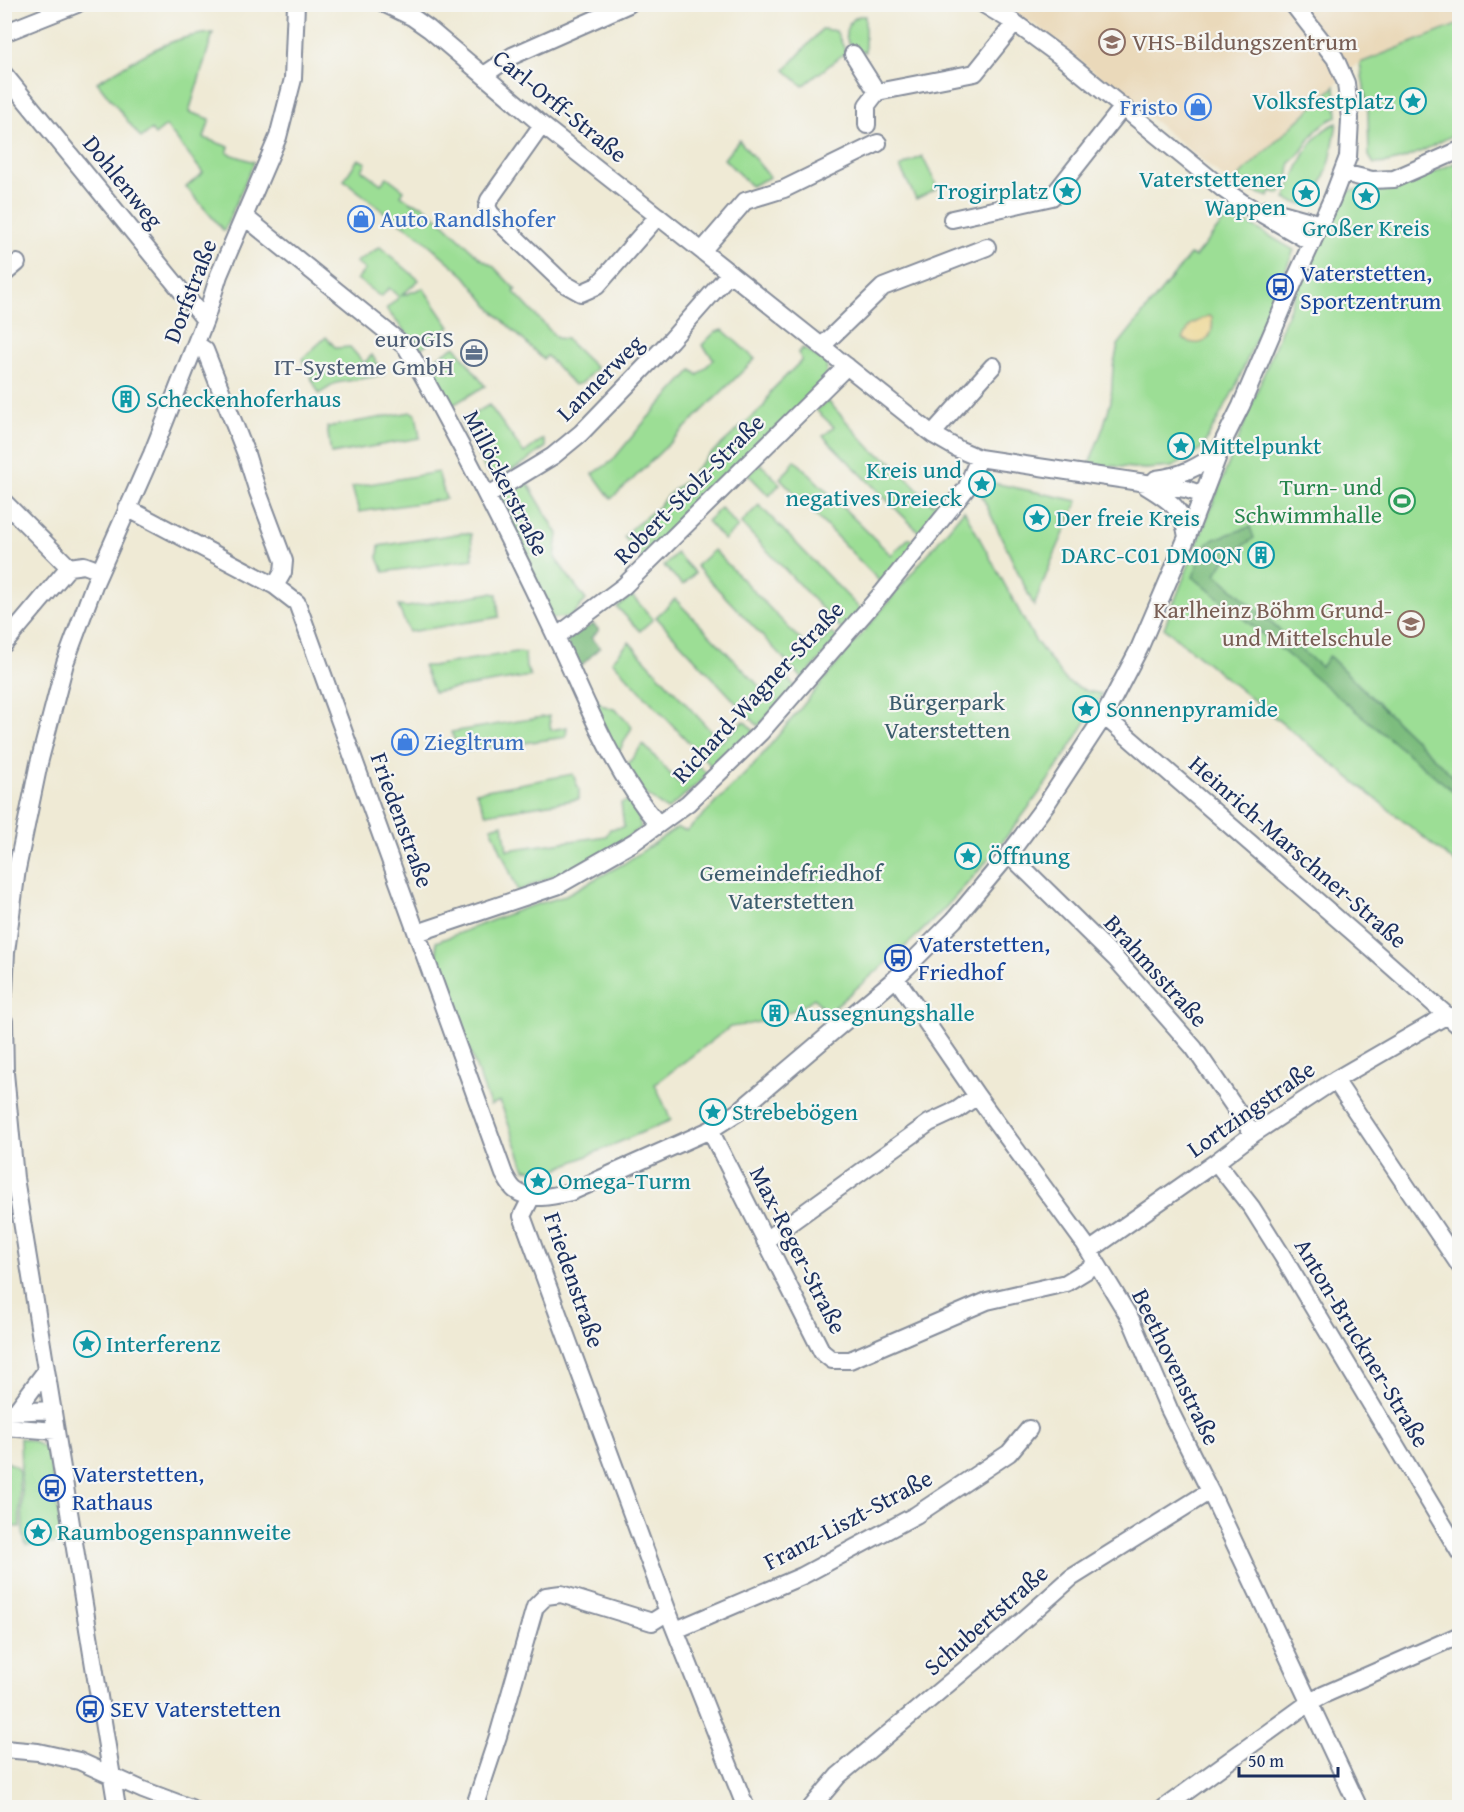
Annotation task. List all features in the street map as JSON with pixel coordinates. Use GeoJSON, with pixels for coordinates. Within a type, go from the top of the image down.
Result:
{"type":"FeatureCollection","features":[{"type":"Feature","properties":{"kind":"street"},"geometry":{"type":"LineString","coordinates":[[4,33],[77,4]]}},
{"type":"Feature","properties":{"kind":"street","name":"Dorfstraße"},"geometry":{"type":"LineString","coordinates":[[4,992],[5,952],[17,869],[39,763],[65,663],[97,578],[154,448],[206,320],[219,275],[278,137],[293,79],[296,4]]}},
{"type":"Feature","properties":{"kind":"street","name":"Carl-Orff-Straße"},"geometry":{"type":"LineString","coordinates":[[385,4],[412,17],[542,125],[932,434],[980,458],[1186,489],[1203,495]]}},
{"type":"Feature","properties":{"kind":"street"},"geometry":{"type":"LineString","coordinates":[[484,75],[512,56],[629,4]]}},
{"type":"Feature","properties":{"kind":"street"},"geometry":{"type":"LineString","coordinates":[[983,4],[1015,23],[1060,56],[1243,203],[1312,243]]}},
{"type":"Feature","properties":{"kind":"street"},"geometry":{"type":"LineString","coordinates":[[532,1196],[546,1197],[571,1192],[710,1130],[738,1112],[896,978],[948,927],[1009,854],[1047,803],[1104,716],[1155,616],[1220,452],[1321,224],[1348,157],[1350,119],[1346,83],[1335,58],[1293,4]]}},
{"type":"Feature","properties":{"kind":"street"},"geometry":{"type":"LineString","coordinates":[[867,124],[867,105],[878,92],[975,73],[1015,23]]}},
{"type":"Feature","properties":{"kind":"street"},"geometry":{"type":"LineString","coordinates":[[853,54],[878,92]]}},
{"type":"Feature","properties":{"kind":"street","name":"Dohlenweg"},"geometry":{"type":"LineString","coordinates":[[4,74],[206,320]]}},
{"type":"Feature","properties":{"kind":"street"},"geometry":{"type":"LineString","coordinates":[[952,219],[1052,197],[1123,107]]}},
{"type":"Feature","properties":{"kind":"street"},"geometry":{"type":"LineString","coordinates":[[542,125],[489,200],[487,207],[491,214],[563,284],[580,293],[597,286],[658,216]]}},
{"type":"Feature","properties":{"kind":"street"},"geometry":{"type":"LineString","coordinates":[[702,250],[745,201],[784,189],[878,143]]}},
{"type":"Feature","properties":{"kind":"street"},"geometry":{"type":"LineString","coordinates":[[1343,173],[1372,180],[1394,179],[1460,150]]}},
{"type":"Feature","properties":{"kind":"street"},"geometry":{"type":"LineString","coordinates":[[1243,203],[1321,224]]}},
{"type":"Feature","properties":{"kind":"street","name":"Millöckerstraße"},"geometry":{"type":"LineString","coordinates":[[245,217],[406,347],[424,375],[487,496],[556,637],[601,736],[635,795],[658,824]]}},
{"type":"Feature","properties":{"kind":"street"},"geometry":{"type":"LineString","coordinates":[[822,346],[883,287],[987,247]]}},
{"type":"Feature","properties":{"kind":"street","name":"Lannerweg"},"geometry":{"type":"LineString","coordinates":[[487,496],[553,456],[581,433],[671,340],[730,273]]}},
{"type":"Feature","properties":{"kind":"street"},"geometry":{"type":"LineString","coordinates":[[196,344],[205,350],[246,454],[284,561],[283,572],[275,586]]}},
{"type":"Feature","properties":{"kind":"street","name":"Robert-Stolz-Straße"},"geometry":{"type":"LineString","coordinates":[[556,637],[624,586],[847,366]]}},
{"type":"Feature","properties":{"kind":"street"},"geometry":{"type":"LineString","coordinates":[[932,434],[993,366]]}},
{"type":"Feature","properties":{"kind":"street","name":"Carl-Orff-Straße"},"geometry":{"type":"LineString","coordinates":[[1140,482],[1183,474],[1220,452]]}},
{"type":"Feature","properties":{"kind":"street","name":"Richard-Wagner-Straße"},"geometry":{"type":"LineString","coordinates":[[417,933],[557,886],[634,842],[688,803],[760,732],[870,607],[966,489],[980,458]]}},
{"type":"Feature","properties":{"kind":"street","name":"Carl-Orff-Straße"},"geometry":{"type":"LineString","coordinates":[[1140,482],[1177,508],[1185,522],[1187,537]]}},
{"type":"Feature","properties":{"kind":"street"},"geometry":{"type":"LineString","coordinates":[[4,502],[69,567]]}},
{"type":"Feature","properties":{"kind":"street","name":"Friedenstraße"},"geometry":{"type":"LineString","coordinates":[[127,508],[275,586],[297,603],[504,1174],[514,1189],[532,1196],[522,1216],[668,1612],[746,1808]]}},
{"type":"Feature","properties":{"kind":"street"},"geometry":{"type":"LineString","coordinates":[[4,644],[69,567],[84,565],[97,578]]}},
{"type":"Feature","properties":{"kind":"street","name":"Heinrich-Marschner-Straße"},"geometry":{"type":"LineString","coordinates":[[1104,716],[1460,1027]]}},
{"type":"Feature","properties":{"kind":"street","name":"Brahmsstraße"},"geometry":{"type":"LineString","coordinates":[[1009,854],[1115,958],[1194,1048],[1253,1134]]}},
{"type":"Feature","properties":{"kind":"street","name":"Beethovenstraße"},"geometry":{"type":"LineString","coordinates":[[896,978],[976,1096],[1093,1258],[1131,1320],[1169,1409],[1359,1808]]}},
{"type":"Feature","properties":{"kind":"street","name":"Lortzingstraße"},"geometry":{"type":"LineString","coordinates":[[1093,1258],[1253,1134],[1335,1080],[1447,1015]]}},
{"type":"Feature","properties":{"kind":"street"},"geometry":{"type":"LineString","coordinates":[[4,1021],[5,1073],[15,1178],[117,1808]]}},
{"type":"Feature","properties":{"kind":"street"},"geometry":{"type":"LineString","coordinates":[[1335,1080],[1460,1266]]}},
{"type":"Feature","properties":{"kind":"street"},"geometry":{"type":"LineString","coordinates":[[765,1241],[929,1123],[957,1110],[976,1096]]}},
{"type":"Feature","properties":{"kind":"street","name":"Max-Reger-Straße"},"geometry":{"type":"LineString","coordinates":[[710,1130],[822,1352],[832,1360],[850,1360],[987,1301],[1065,1283],[1093,1258]]}},
{"type":"Feature","properties":{"kind":"street","name":"Anton-Bruckner-Straße"},"geometry":{"type":"LineString","coordinates":[[1216,1162],[1252,1208],[1283,1257],[1460,1553]]}},
{"type":"Feature","properties":{"kind":"street"},"geometry":{"type":"LineString","coordinates":[[10,1412],[33,1390],[45,1372]]}},
{"type":"Feature","properties":{"kind":"street"},"geometry":{"type":"LineString","coordinates":[[10,1412],[52,1410]]}},
{"type":"Feature","properties":{"kind":"street"},"geometry":{"type":"LineString","coordinates":[[4,1427],[56,1431]]}},
{"type":"Feature","properties":{"kind":"street","name":"Franz-Liszt-Straße"},"geometry":{"type":"LineString","coordinates":[[676,1630],[802,1576],[916,1515],[1009,1453],[1029,1429]]}},
{"type":"Feature","properties":{"kind":"street","name":"Schubertstraße"},"geometry":{"type":"LineString","coordinates":[[811,1808],[838,1776],[1071,1578],[1210,1491]]}},
{"type":"Feature","properties":{"kind":"street"},"geometry":{"type":"LineString","coordinates":[[474,1808],[498,1736],[535,1607],[546,1596],[561,1594],[652,1622],[668,1612]]}},
{"type":"Feature","properties":{"kind":"street"},"geometry":{"type":"LineString","coordinates":[[1164,1808],[1310,1702],[1460,1635]]}},
{"type":"Feature","properties":{"kind":"street"},"geometry":{"type":"LineString","coordinates":[[4,1749],[38,1752],[79,1761],[143,1790],[191,1808]]}},
{"type":"Feature","properties":{"kind":"shaded area"},"geometry":{"type":"Polygon","coordinates":[[[1459,4],[1460,24],[1357,64],[1231,184],[1040,28],[1000,5],[1459,4]]]}},
{"type":"Feature","properties":{"kind":"green space"},"geometry":{"type":"Polygon","coordinates":[[[859,16],[865,16],[865,52],[852,47],[846,37],[848,25],[859,16]]]}},
{"type":"Feature","properties":{"kind":"green space","name":"Volksfestplatz"},"geometry":{"type":"Polygon","coordinates":[[[1459,24],[1459,132],[1407,157],[1374,164],[1369,156],[1368,112],[1360,63],[1459,24]]]}},
{"type":"Feature","properties":{"kind":"green space"},"geometry":{"type":"Polygon","coordinates":[[[822,29],[836,31],[846,52],[803,86],[785,70],[822,29]]]}},
{"type":"Feature","properties":{"kind":"green space"},"geometry":{"type":"Polygon","coordinates":[[[213,33],[189,112],[210,119],[204,138],[229,147],[227,153],[254,162],[224,231],[186,187],[203,173],[166,126],[155,135],[151,130],[141,138],[97,82],[152,50],[182,39],[213,33]]]}},
{"type":"Feature","properties":{"kind":"green space"},"geometry":{"type":"Polygon","coordinates":[[[1335,86],[1337,117],[1321,126],[1290,163],[1289,175],[1280,194],[1271,191],[1269,197],[1252,191],[1240,183],[1242,181],[1238,177],[1335,86]]]}},
{"type":"Feature","properties":{"kind":"green space"},"geometry":{"type":"Polygon","coordinates":[[[1337,123],[1330,161],[1315,202],[1300,204],[1285,199],[1304,155],[1318,135],[1337,123]]]}},
{"type":"Feature","properties":{"kind":"green space"},"geometry":{"type":"Polygon","coordinates":[[[739,140],[770,177],[751,186],[724,159],[739,140]]]}},
{"type":"Feature","properties":{"kind":"green space"},"geometry":{"type":"Polygon","coordinates":[[[922,156],[938,188],[916,199],[900,167],[922,156]]]}},
{"type":"Feature","properties":{"kind":"green space"},"geometry":{"type":"Polygon","coordinates":[[[358,159],[366,163],[362,170],[381,184],[387,177],[404,190],[401,195],[411,202],[422,205],[480,258],[493,266],[557,338],[566,339],[596,368],[582,383],[574,385],[547,356],[543,359],[492,310],[465,276],[417,234],[384,212],[344,180],[358,159]]]}},
{"type":"Feature","properties":{"kind":"green space"},"geometry":{"type":"Polygon","coordinates":[[[1459,161],[1459,866],[1164,628],[1303,274],[1338,199],[1349,191],[1399,187],[1459,161]]]}},
{"type":"Feature","properties":{"kind":"green space"},"geometry":{"type":"Polygon","coordinates":[[[1230,213],[1294,250],[1235,388],[1202,448],[1173,467],[1145,469],[1089,464],[1111,401],[1113,367],[1118,345],[1190,255],[1195,257],[1230,213]]]}},
{"type":"Feature","properties":{"kind":"green space"},"geometry":{"type":"Polygon","coordinates":[[[380,247],[419,280],[401,296],[423,288],[450,327],[420,349],[386,309],[399,297],[389,288],[381,297],[357,279],[365,270],[356,262],[380,247]]]}},
{"type":"Feature","properties":{"kind":"green space"},"geometry":{"type":"Polygon","coordinates":[[[723,330],[755,359],[611,499],[593,474],[612,461],[692,370],[698,375],[714,359],[702,345],[715,332],[723,330]]]}},
{"type":"Feature","properties":{"kind":"green space"},"geometry":{"type":"Polygon","coordinates":[[[326,337],[336,348],[350,347],[364,363],[372,355],[384,375],[336,383],[319,394],[302,359],[326,337]]]}},
{"type":"Feature","properties":{"kind":"green space"},"geometry":{"type":"Polygon","coordinates":[[[455,346],[485,386],[453,405],[430,362],[455,346]]]}},
{"type":"Feature","properties":{"kind":"green space"},"geometry":{"type":"Polygon","coordinates":[[[803,348],[827,363],[826,379],[644,561],[624,537],[764,406],[771,391],[802,360],[798,353],[803,348]]]}},
{"type":"Feature","properties":{"kind":"green space"},"geometry":{"type":"Polygon","coordinates":[[[828,401],[873,451],[891,461],[932,504],[948,488],[956,495],[923,536],[823,436],[834,427],[816,410],[828,401]]]}},
{"type":"Feature","properties":{"kind":"green space"},"geometry":{"type":"Polygon","coordinates":[[[489,405],[524,453],[543,439],[546,447],[511,470],[495,473],[486,471],[461,421],[489,405]]]}},
{"type":"Feature","properties":{"kind":"green space"},"geometry":{"type":"Polygon","coordinates":[[[411,412],[416,414],[420,438],[331,454],[327,427],[411,412]]]}},
{"type":"Feature","properties":{"kind":"green space"},"geometry":{"type":"Polygon","coordinates":[[[795,460],[891,555],[909,538],[917,544],[883,585],[780,478],[795,460]]]}},
{"type":"Feature","properties":{"kind":"green space"},"geometry":{"type":"Polygon","coordinates":[[[761,464],[780,484],[769,496],[748,474],[761,464]]]}},
{"type":"Feature","properties":{"kind":"green space"},"geometry":{"type":"Polygon","coordinates":[[[438,472],[446,499],[359,512],[352,487],[438,472]]]}},
{"type":"Feature","properties":{"kind":"green space"},"geometry":{"type":"Polygon","coordinates":[[[524,477],[558,534],[555,558],[586,600],[571,617],[552,618],[500,510],[501,496],[524,477]]]}},
{"type":"Feature","properties":{"kind":"green space"},"geometry":{"type":"Polygon","coordinates":[[[989,482],[1078,501],[1034,606],[980,492],[989,482]]]}},
{"type":"Feature","properties":{"kind":"green space"},"geometry":{"type":"Polygon","coordinates":[[[759,505],[862,611],[844,632],[741,523],[759,505]]]}},
{"type":"Feature","properties":{"kind":"green space"},"geometry":{"type":"Polygon","coordinates":[[[721,508],[738,527],[724,540],[707,521],[721,508]]]}},
{"type":"Feature","properties":{"kind":"green space","name":"Gemeindefriedhof Vaterstetten"},"geometry":{"type":"Polygon","coordinates":[[[964,510],[1035,640],[1067,682],[1087,691],[1102,694],[1068,751],[990,858],[946,907],[903,949],[827,1013],[814,998],[797,1009],[774,1017],[730,1027],[655,1084],[671,1120],[552,1171],[525,1169],[500,1101],[490,1105],[438,965],[436,942],[524,908],[562,897],[623,864],[677,828],[687,831],[753,766],[964,510]]]}},
{"type":"Feature","properties":{"kind":"green space"},"geometry":{"type":"Polygon","coordinates":[[[1250,527],[1254,538],[1226,558],[1216,574],[1321,667],[1329,656],[1459,780],[1459,796],[1193,577],[1205,546],[1214,539],[1250,527]]]}},
{"type":"Feature","properties":{"kind":"green space"},"geometry":{"type":"Polygon","coordinates":[[[463,533],[471,534],[473,559],[384,572],[378,558],[379,546],[463,533]]]}},
{"type":"Feature","properties":{"kind":"green space"},"geometry":{"type":"Polygon","coordinates":[[[714,550],[811,651],[831,633],[838,638],[803,679],[696,566],[714,550]]]}},
{"type":"Feature","properties":{"kind":"green space"},"geometry":{"type":"Polygon","coordinates":[[[676,553],[695,573],[683,585],[664,566],[676,553]]]}},
{"type":"Feature","properties":{"kind":"green space"},"geometry":{"type":"Polygon","coordinates":[[[490,593],[497,594],[499,617],[409,632],[398,606],[407,607],[490,593]]]}},
{"type":"Feature","properties":{"kind":"green space"},"geometry":{"type":"Polygon","coordinates":[[[632,596],[653,619],[640,631],[617,607],[632,596]]]}},
{"type":"Feature","properties":{"kind":"green space"},"geometry":{"type":"Polygon","coordinates":[[[675,599],[765,692],[783,675],[796,687],[758,726],[656,617],[675,599]]]}},
{"type":"Feature","properties":{"kind":"green space"},"geometry":{"type":"Polygon","coordinates":[[[593,624],[599,630],[591,638],[600,647],[578,669],[566,640],[593,624]]]}},
{"type":"Feature","properties":{"kind":"green space"},"geometry":{"type":"Polygon","coordinates":[[[629,642],[721,742],[744,721],[754,731],[714,769],[612,661],[629,642]]]}},
{"type":"Feature","properties":{"kind":"green space"},"geometry":{"type":"Polygon","coordinates":[[[516,652],[525,653],[526,668],[531,676],[434,692],[423,666],[432,666],[516,652]]]}},
{"type":"Feature","properties":{"kind":"green space"},"geometry":{"type":"Polygon","coordinates":[[[594,696],[602,705],[616,710],[632,727],[616,757],[589,703],[594,696]]]}},
{"type":"Feature","properties":{"kind":"green space"},"geometry":{"type":"Polygon","coordinates":[[[549,716],[551,730],[567,727],[566,737],[460,752],[451,732],[549,716]]]}},
{"type":"Feature","properties":{"kind":"green space"},"geometry":{"type":"Polygon","coordinates":[[[643,744],[678,782],[698,765],[708,775],[667,810],[643,792],[625,768],[643,744]]]}},
{"type":"Feature","properties":{"kind":"green space"},"geometry":{"type":"Polygon","coordinates":[[[573,774],[579,790],[579,799],[486,814],[476,792],[573,774]]]}},
{"type":"Feature","properties":{"kind":"green space"},"geometry":{"type":"Polygon","coordinates":[[[628,801],[637,811],[641,828],[600,856],[518,891],[491,827],[503,824],[507,850],[606,836],[610,829],[624,827],[621,803],[628,801]]]}},
{"type":"Feature","properties":{"kind":"green space"},"geometry":{"type":"Polygon","coordinates":[[[20,1438],[33,1441],[46,1449],[63,1543],[46,1544],[45,1540],[34,1541],[34,1545],[26,1545],[23,1533],[20,1438]]]}},
{"type":"Feature","properties":{"kind":"green space"},"geometry":{"type":"Polygon","coordinates":[[[5,1461],[17,1467],[19,1472],[20,1527],[7,1526],[5,1461]]]}},
{"type":"Feature","properties":{"kind":"sand"},"geometry":{"type":"Polygon","coordinates":[[[1208,316],[1212,317],[1212,331],[1206,340],[1196,343],[1183,339],[1190,325],[1208,316]]]}},
{"type":"Feature","properties":{"kind":"place","name":"VHS-Bildungszentrum"},"geometry":{"type":"Point","coordinates":[1112,42]}},
{"type":"Feature","properties":{"kind":"place","name":"Volksfestplatz"},"geometry":{"type":"Point","coordinates":[1413,101]}},
{"type":"Feature","properties":{"kind":"place","name":"Fristo"},"geometry":{"type":"Point","coordinates":[1198,107]}},
{"type":"Feature","properties":{"kind":"place","name":"Trogirplatz"},"geometry":{"type":"Point","coordinates":[1067,191]}},
{"type":"Feature","properties":{"kind":"place","name":"Vaterstettener Wappen"},"geometry":{"type":"Point","coordinates":[1306,193]}},
{"type":"Feature","properties":{"kind":"place","name":"Großer Kreis"},"geometry":{"type":"Point","coordinates":[1366,196]}},
{"type":"Feature","properties":{"kind":"place","name":"Auto Randlshofer"},"geometry":{"type":"Point","coordinates":[361,219]}},
{"type":"Feature","properties":{"kind":"place","name":"Vaterstetten, Sportzentrum"},"geometry":{"type":"Point","coordinates":[1280,287]}},
{"type":"Feature","properties":{"kind":"place","name":"euroGIS IT-Systeme GmbH"},"geometry":{"type":"Point","coordinates":[474,353]}},
{"type":"Feature","properties":{"kind":"place","name":"Scheckenhoferhaus"},"geometry":{"type":"Point","coordinates":[126,399]}},
{"type":"Feature","properties":{"kind":"place","name":"Mittelpunkt"},"geometry":{"type":"Point","coordinates":[1181,446]}},
{"type":"Feature","properties":{"kind":"place","name":"Kreis und negatives Dreieck"},"geometry":{"type":"Point","coordinates":[982,484]}},
{"type":"Feature","properties":{"kind":"place","name":"Turn- und Schwimmhalle"},"geometry":{"type":"Point","coordinates":[1402,501]}},
{"type":"Feature","properties":{"kind":"place","name":"Der freie Kreis"},"geometry":{"type":"Point","coordinates":[1037,518]}},
{"type":"Feature","properties":{"kind":"place","name":"DARC-C01 DM0QN"},"geometry":{"type":"Point","coordinates":[1261,555]}},
{"type":"Feature","properties":{"kind":"place","name":"Karlheinz Böhm Grund- und Mittelschule"},"geometry":{"type":"Point","coordinates":[1411,624]}},
{"type":"Feature","properties":{"kind":"place","name":"Sonnenpyramide"},"geometry":{"type":"Point","coordinates":[1086,709]}},
{"type":"Feature","properties":{"kind":"place","name":"Ziegltrum"},"geometry":{"type":"Point","coordinates":[405,742]}},
{"type":"Feature","properties":{"kind":"place","name":"Öffnung"},"geometry":{"type":"Point","coordinates":[968,856]}},
{"type":"Feature","properties":{"kind":"place","name":"Vaterstetten, Friedhof"},"geometry":{"type":"Point","coordinates":[898,958]}},
{"type":"Feature","properties":{"kind":"place","name":"Aussegnungshalle"},"geometry":{"type":"Point","coordinates":[775,1013]}},
{"type":"Feature","properties":{"kind":"place","name":"Strebebögen"},"geometry":{"type":"Point","coordinates":[713,1112]}},
{"type":"Feature","properties":{"kind":"place","name":"Omega-Turm"},"geometry":{"type":"Point","coordinates":[538,1181]}},
{"type":"Feature","properties":{"kind":"place","name":"Interferenz"},"geometry":{"type":"Point","coordinates":[87,1344]}},
{"type":"Feature","properties":{"kind":"place","name":"Vaterstetten, Rathaus"},"geometry":{"type":"Point","coordinates":[52,1488]}},
{"type":"Feature","properties":{"kind":"place","name":"Raumbogenspannweite"},"geometry":{"type":"Point","coordinates":[38,1532]}},
{"type":"Feature","properties":{"kind":"place","name":"SEV Vaterstetten"},"geometry":{"type":"Point","coordinates":[90,1709]}},
{"type":"Feature","properties":{"kind":"park label","name":"Bürgerpark Vaterstetten"},"geometry":{"type":"Point","coordinates":[947,716]}}]}
